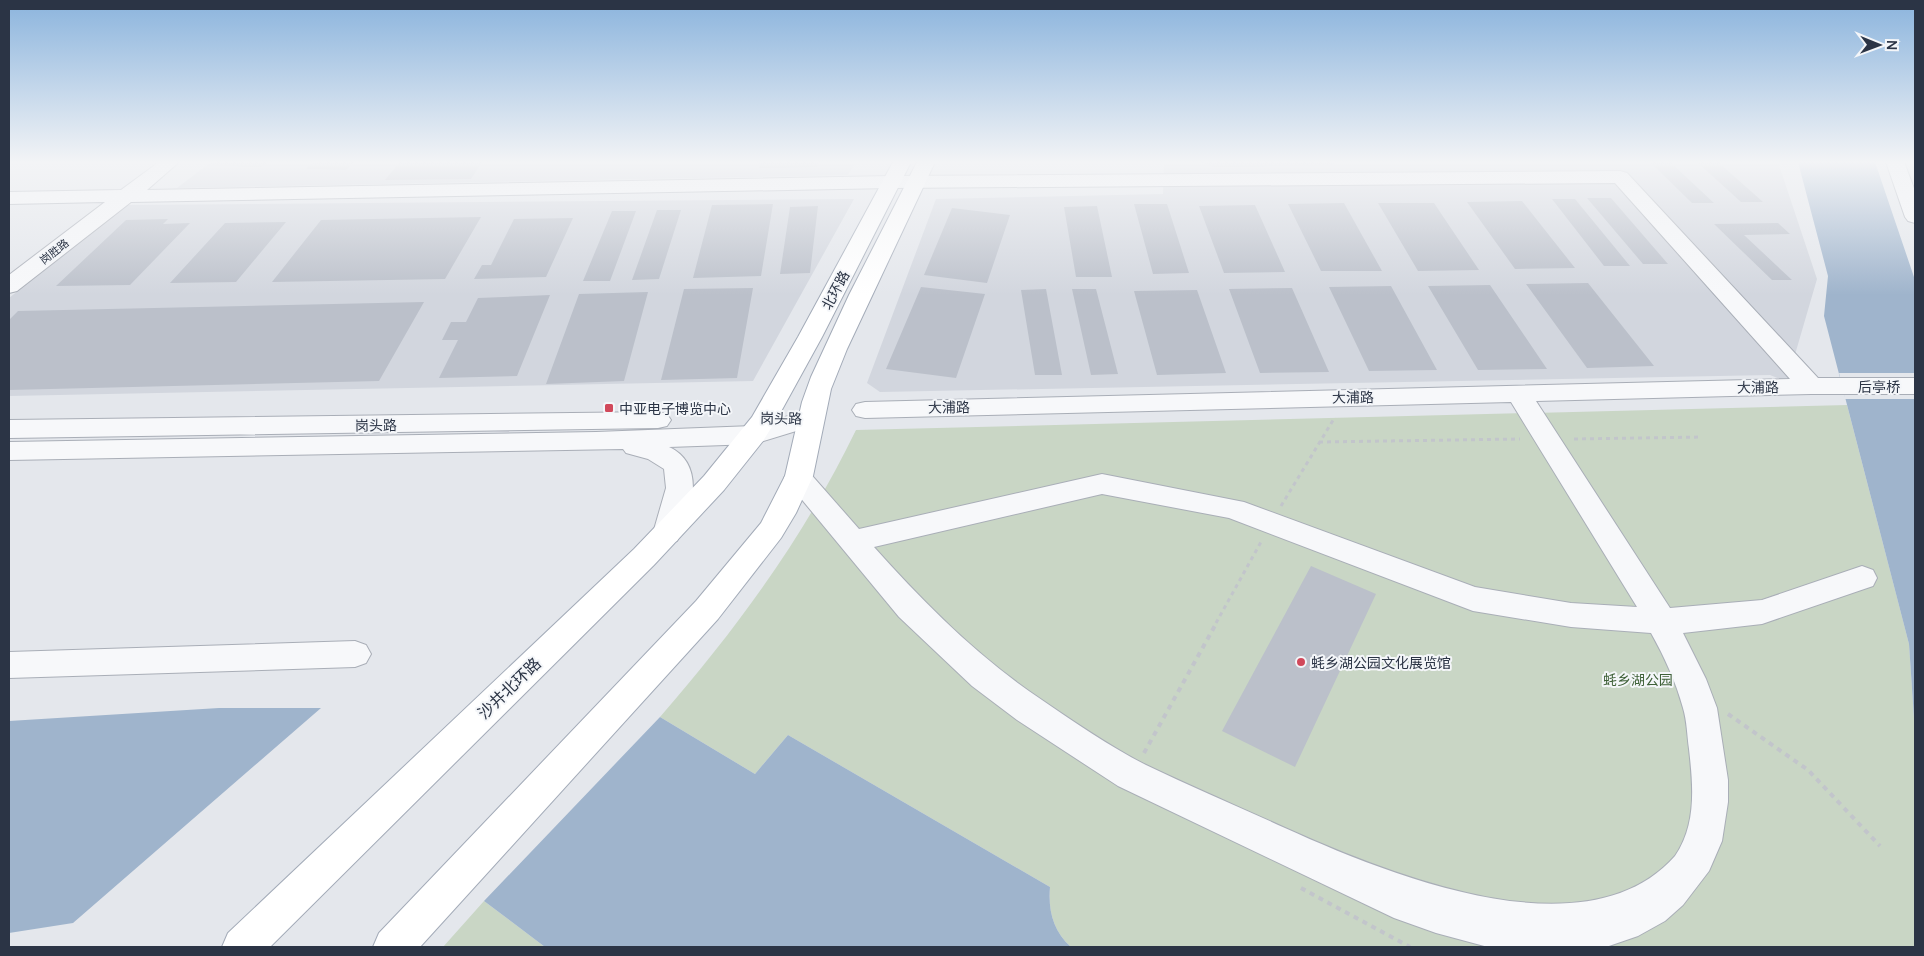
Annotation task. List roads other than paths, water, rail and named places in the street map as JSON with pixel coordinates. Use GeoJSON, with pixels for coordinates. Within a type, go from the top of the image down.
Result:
{"type":"FeatureCollection","features":[{"type":"Feature","properties":{"kind":"main road","name":"北环路"},"geometry":{"type":"LineString","coordinates":[[759,426],[810,338],[878,207]]}},
{"type":"Feature","properties":{"kind":"main road","name":"北环路"},"geometry":{"type":"LineString","coordinates":[[810,418],[822,379],[838,342],[904,207]]}},
{"type":"Feature","properties":{"kind":"main road"},"geometry":{"type":"LineString","coordinates":[[393,947],[707,610],[748,560],[783,510],[798,478],[808,448],[810,418]]}},
{"type":"Feature","properties":{"kind":"main road","name":"沙井北环路"},"geometry":{"type":"LineString","coordinates":[[242,947],[667,533],[714,483],[759,426]]}},
{"type":"Feature","properties":{"kind":"street","name":"岗胜路"},"geometry":{"type":"LineString","coordinates":[[9,286],[111,207]]}},
{"type":"Feature","properties":{"kind":"street"},"geometry":{"type":"LineString","coordinates":[[1647,207],[1811,386]]}},
{"type":"Feature","properties":{"kind":"street","name":"大浦路"},"geometry":{"type":"LineString","coordinates":[[865,410],[1842,386]]}},
{"type":"Feature","properties":{"kind":"street","name":"后亭桥"},"geometry":{"type":"LineString","coordinates":[[1842,386],[1915,386]]}},
{"type":"Feature","properties":{"kind":"street"},"geometry":{"type":"LineString","coordinates":[[798,478],[910,608],[984,676],[1069,737],[1132,776],[1408,904],[1450,920],[1536,935],[1577,933],[1614,925],[1652,906],[1672,891],[1692,868],[1705,841],[1711,812],[1711,781],[1699,703],[1663,621],[1518,393]]}},
{"type":"Feature","properties":{"kind":"street","name":"岗头路"},"geometry":{"type":"LineString","coordinates":[[9,451],[596,441],[759,426],[810,418]]}},
{"type":"Feature","properties":{"kind":"street","name":"岗头路"},"geometry":{"type":"LineString","coordinates":[[9,429],[552,423],[759,426]]}},
{"type":"Feature","properties":{"kind":"street"},"geometry":{"type":"LineString","coordinates":[[596,441],[651,449],[670,456],[681,471],[680,489],[667,533]]}},
{"type":"Feature","properties":{"kind":"street"},"geometry":{"type":"LineString","coordinates":[[853,541],[1102,484],[1234,509],[1473,599],[1571,615],[1663,621],[1696,620],[1762,612],[1862,578]]}},
{"type":"Feature","properties":{"kind":"street"},"geometry":{"type":"LineString","coordinates":[[9,665],[355,654]]}},
{"type":"Feature","properties":{"kind":"water"},"geometry":{"type":"Polygon","coordinates":[[[1810,207],[1890,207],[1915,280],[1915,733],[1909,644],[1824,316],[1828,276],[1810,207]]]}},
{"type":"Feature","properties":{"kind":"water"},"geometry":{"type":"Polygon","coordinates":[[[219,708],[321,708],[73,923],[9,933],[9,721],[219,708]]]}},
{"type":"Feature","properties":{"kind":"water"},"geometry":{"type":"Polygon","coordinates":[[[660,717],[755,774],[788,735],[1050,887],[1050,904],[1053,920],[1060,934],[1071,947],[545,947],[484,901],[660,717]]]}},
{"type":"Feature","properties":{"kind":"place","name":"中亚电子博览中心"},"geometry":{"type":"Point","coordinates":[609,408]}},
{"type":"Feature","properties":{"kind":"place","name":"蚝乡湖公园文化展览馆"},"geometry":{"type":"Point","coordinates":[1301,662]}},
{"type":"Feature","properties":{"kind":"park label","name":"蚝乡湖公园"},"geometry":{"type":"Point","coordinates":[1638,679]}}]}
